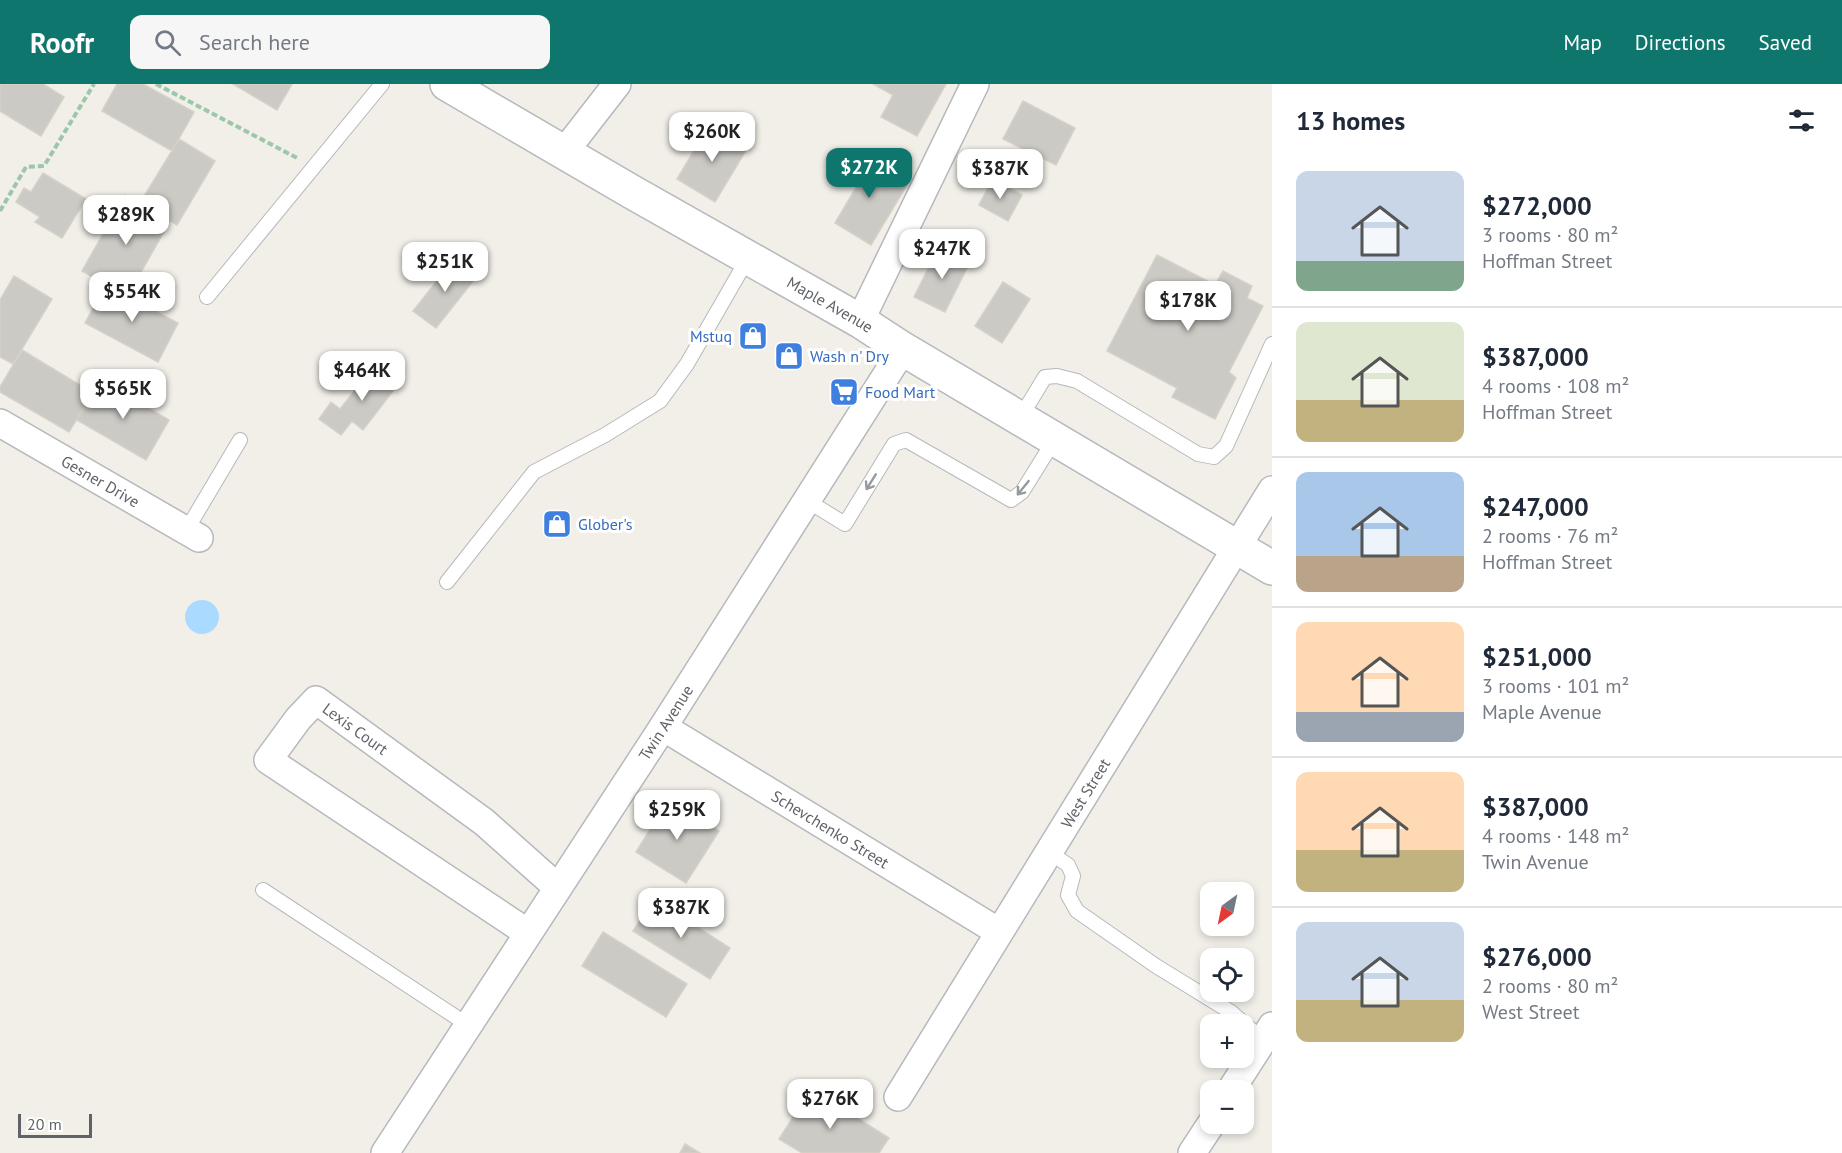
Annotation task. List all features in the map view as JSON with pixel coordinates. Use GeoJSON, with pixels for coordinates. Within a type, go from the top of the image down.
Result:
{"type":"FeatureCollection","features":[{"type":"Feature","properties":{"kind":"street","name":"Maple Avenue"},"geometry":{"type":"LineString","coordinates":[[447,84],[860,321],[903,349],[1272,568]]}},
{"type":"Feature","properties":{"kind":"street"},"geometry":{"type":"LineString","coordinates":[[565,151],[616,84]]}},
{"type":"Feature","properties":{"kind":"street"},"geometry":{"type":"LineString","coordinates":[[860,321],[975,84]]}},
{"type":"Feature","properties":{"kind":"street","name":"Twin Avenue"},"geometry":{"type":"LineString","coordinates":[[385,1153],[663,727],[903,349]]}},
{"type":"Feature","properties":{"kind":"street","name":"Gesner Drive"},"geometry":{"type":"LineString","coordinates":[[0,423],[192,535]]}},
{"type":"Feature","properties":{"kind":"street","name":"West Street"},"geometry":{"type":"LineString","coordinates":[[898,1097],[1272,490]]}},
{"type":"Feature","properties":{"kind":"street","name":"Lexis Court"},"geometry":{"type":"LineString","coordinates":[[528,933],[268,760],[298,718],[316,700],[484,822],[557,887]]}},
{"type":"Feature","properties":{"kind":"street","name":"Schevchenko Street"},"geometry":{"type":"LineString","coordinates":[[663,727],[999,932]]}},
{"type":"Feature","properties":{"kind":"street"},"geometry":{"type":"LineString","coordinates":[[1237,1080],[1268,1033]]}},
{"type":"Feature","properties":{"kind":"street"},"geometry":{"type":"LineString","coordinates":[[1192,1153],[1204,1134]]}},
{"type":"Feature","properties":{"kind":"lane"},"geometry":{"type":"LineString","coordinates":[[207,297],[381,84]]}},
{"type":"Feature","properties":{"kind":"lane"},"geometry":{"type":"LineString","coordinates":[[447,582],[534,472],[605,435],[660,401],[687,364],[748,258]]}},
{"type":"Feature","properties":{"kind":"lane"},"geometry":{"type":"LineString","coordinates":[[1020,418],[1045,377],[1057,376],[1077,381],[1198,454],[1214,457],[1226,446],[1272,344]]}},
{"type":"Feature","properties":{"kind":"lane"},"geometry":{"type":"LineString","coordinates":[[806,500],[845,524],[894,444],[906,440],[1011,500],[1022,492],[1055,439]]}},
{"type":"Feature","properties":{"kind":"lane"},"geometry":{"type":"LineString","coordinates":[[192,535],[240,440]]}},
{"type":"Feature","properties":{"kind":"lane"},"geometry":{"type":"LineString","coordinates":[[1049,852],[1068,865],[1073,876],[1068,896],[1077,911],[1156,966],[1268,1033]]}},
{"type":"Feature","properties":{"kind":"lane"},"geometry":{"type":"LineString","coordinates":[[263,890],[468,1025]]}},
{"type":"Feature","properties":{"kind":"path"},"geometry":{"type":"LineString","coordinates":[[0,211],[26,167],[44,166],[94,84]]}},
{"type":"Feature","properties":{"kind":"path"},"geometry":{"type":"LineString","coordinates":[[156,84],[313,168]]}},
{"type":"Feature","properties":{"kind":"water"},"geometry":{"type":"Polygon","coordinates":[[[202,600],[214,605],[219,617],[214,629],[202,634],[190,629],[185,617],[190,605],[202,600]]]}},
{"type":"Feature","properties":{"kind":"building"},"geometry":{"type":"Polygon","coordinates":[[[0,84],[43,84],[64,97],[41,136],[0,111],[0,84]]]}},
{"type":"Feature","properties":{"kind":"building"},"geometry":{"type":"Polygon","coordinates":[[[117,84],[143,84],[194,112],[172,151],[102,111],[117,84]]]}},
{"type":"Feature","properties":{"kind":"building"},"geometry":{"type":"Polygon","coordinates":[[[233,84],[292,84],[277,110],[233,84]]]}},
{"type":"Feature","properties":{"kind":"building"},"geometry":{"type":"Polygon","coordinates":[[[873,84],[946,84],[917,136],[881,117],[893,95],[873,84]]]}},
{"type":"Feature","properties":{"kind":"building"},"geometry":{"type":"Polygon","coordinates":[[[1023,101],[1075,128],[1056,165],[1003,139],[1023,101]]]}},
{"type":"Feature","properties":{"kind":"building"},"geometry":{"type":"Polygon","coordinates":[[[710,124],[748,147],[715,202],[677,179],[710,124]]]}},
{"type":"Feature","properties":{"kind":"building"},"geometry":{"type":"Polygon","coordinates":[[[179,139],[215,161],[177,225],[140,203],[179,139]]]}},
{"type":"Feature","properties":{"kind":"building"},"geometry":{"type":"Polygon","coordinates":[[[851,151],[907,185],[871,245],[835,223],[860,181],[840,169],[851,151]]]}},
{"type":"Feature","properties":{"kind":"building"},"geometry":{"type":"Polygon","coordinates":[[[43,173],[86,199],[62,238],[35,222],[40,217],[16,202],[24,188],[31,192],[43,173]]]}},
{"type":"Feature","properties":{"kind":"building"},"geometry":{"type":"Polygon","coordinates":[[[993,179],[1022,195],[1008,221],[979,205],[993,179]]]}},
{"type":"Feature","properties":{"kind":"building"},"geometry":{"type":"Polygon","coordinates":[[[125,195],[170,221],[127,297],[82,271],[125,195]]]}},
{"type":"Feature","properties":{"kind":"building"},"geometry":{"type":"Polygon","coordinates":[[[939,247],[970,262],[945,312],[914,297],[939,247]]]}},
{"type":"Feature","properties":{"kind":"building"},"geometry":{"type":"Polygon","coordinates":[[[1157,255],[1215,285],[1223,271],[1252,286],[1247,298],[1263,306],[1229,372],[1236,378],[1215,419],[1172,397],[1177,388],[1107,351],[1157,255]]]}},
{"type":"Feature","properties":{"kind":"building"},"geometry":{"type":"Polygon","coordinates":[[[455,258],[477,276],[436,328],[413,311],[455,258]]]}},
{"type":"Feature","properties":{"kind":"building"},"geometry":{"type":"Polygon","coordinates":[[[14,276],[52,299],[13,364],[0,357],[0,300],[14,276]]]}},
{"type":"Feature","properties":{"kind":"building"},"geometry":{"type":"Polygon","coordinates":[[[1003,282],[1030,299],[1002,343],[975,326],[1003,282]]]}},
{"type":"Feature","properties":{"kind":"building"},"geometry":{"type":"Polygon","coordinates":[[[106,285],[178,323],[158,362],[85,323],[106,285]]]}},
{"type":"Feature","properties":{"kind":"building"},"geometry":{"type":"Polygon","coordinates":[[[22,350],[93,393],[69,432],[0,392],[0,387],[22,350]]]}},
{"type":"Feature","properties":{"kind":"building"},"geometry":{"type":"Polygon","coordinates":[[[376,364],[400,382],[363,430],[352,421],[341,435],[319,419],[331,402],[340,409],[376,364]]]}},
{"type":"Feature","properties":{"kind":"building"},"geometry":{"type":"Polygon","coordinates":[[[100,380],[169,420],[146,460],[77,420],[100,380]]]}},
{"type":"Feature","properties":{"kind":"building"},"geometry":{"type":"Polygon","coordinates":[[[669,799],[719,831],[686,883],[636,852],[669,799]]]}},
{"type":"Feature","properties":{"kind":"building"},"geometry":{"type":"Polygon","coordinates":[[[653,899],[730,948],[710,979],[633,931],[653,899]]]}},
{"type":"Feature","properties":{"kind":"building"},"geometry":{"type":"Polygon","coordinates":[[[603,932],[687,984],[666,1017],[582,966],[603,932]]]}},
{"type":"Feature","properties":{"kind":"building"},"geometry":{"type":"Polygon","coordinates":[[[811,1089],[889,1138],[879,1153],[802,1153],[779,1139],[811,1089]]]}},
{"type":"Feature","properties":{"kind":"building"},"geometry":{"type":"Polygon","coordinates":[[[685,1144],[700,1153],[680,1153],[685,1144]]]}},
{"type":"Feature","properties":{"kind":"place","name":"Mstuq"},"geometry":{"type":"Point","coordinates":[753,336]}},
{"type":"Feature","properties":{"kind":"place","name":"Wash n' Dry"},"geometry":{"type":"Point","coordinates":[789,356]}},
{"type":"Feature","properties":{"kind":"place","name":"Food Mart"},"geometry":{"type":"Point","coordinates":[844,392]}},
{"type":"Feature","properties":{"kind":"place","name":"Glober's"},"geometry":{"type":"Point","coordinates":[557,524]}}]}
